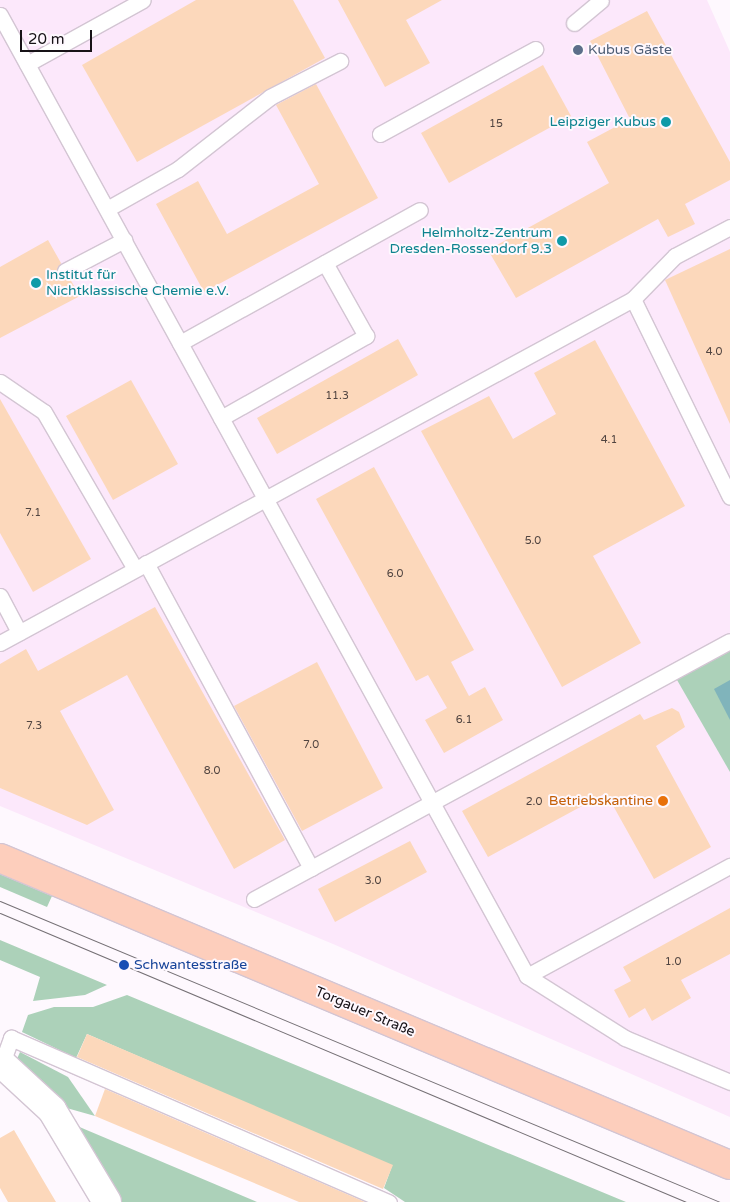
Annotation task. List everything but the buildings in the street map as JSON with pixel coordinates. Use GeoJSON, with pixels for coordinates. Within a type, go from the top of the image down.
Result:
{"type":"FeatureCollection","features":[{"type":"Feature","properties":{"kind":"main road","name":"Torgauer Straße"},"geometry":{"type":"LineString","coordinates":[[0,858],[730,1166]]}},
{"type":"Feature","properties":{"kind":"street"},"geometry":{"type":"LineString","coordinates":[[1,1063],[52,1110],[107,1202]]}},
{"type":"Feature","properties":{"kind":"lane"},"geometry":{"type":"LineString","coordinates":[[27,64],[144,0]]}},
{"type":"Feature","properties":{"kind":"lane"},"geometry":{"type":"LineString","coordinates":[[574,23],[601,0]]}},
{"type":"Feature","properties":{"kind":"lane"},"geometry":{"type":"LineString","coordinates":[[0,15],[527,976],[625,1038],[730,1082]]}},
{"type":"Feature","properties":{"kind":"lane"},"geometry":{"type":"LineString","coordinates":[[380,134],[535,49]]}},
{"type":"Feature","properties":{"kind":"lane"},"geometry":{"type":"LineString","coordinates":[[107,209],[178,169],[270,97],[340,61]]}},
{"type":"Feature","properties":{"kind":"lane"},"geometry":{"type":"LineString","coordinates":[[180,343],[420,210]]}},
{"type":"Feature","properties":{"kind":"lane"},"geometry":{"type":"LineString","coordinates":[[0,643],[633,299],[675,256],[730,227]]}},
{"type":"Feature","properties":{"kind":"lane"},"geometry":{"type":"LineString","coordinates":[[65,270],[124,240]]}},
{"type":"Feature","properties":{"kind":"lane"},"geometry":{"type":"LineString","coordinates":[[221,418],[366,336],[325,263]]}},
{"type":"Feature","properties":{"kind":"lane"},"geometry":{"type":"LineString","coordinates":[[633,299],[730,497]]}},
{"type":"Feature","properties":{"kind":"lane"},"geometry":{"type":"LineString","coordinates":[[0,382],[44,412],[140,566],[312,868]]}},
{"type":"Feature","properties":{"kind":"lane"},"geometry":{"type":"LineString","coordinates":[[0,596],[19,632]]}},
{"type":"Feature","properties":{"kind":"lane"},"geometry":{"type":"LineString","coordinates":[[254,899],[730,641]]}},
{"type":"Feature","properties":{"kind":"lane"},"geometry":{"type":"LineString","coordinates":[[527,976],[730,866]]}},
{"type":"Feature","properties":{"kind":"lane"},"geometry":{"type":"LineString","coordinates":[[1,1063],[12,1038],[389,1202]]}},
{"type":"Feature","properties":{"kind":"shaded area"},"geometry":{"type":"Polygon","coordinates":[[[0,0],[707,0],[730,52],[730,1117],[333,944],[0,806],[0,0]]]}},
{"type":"Feature","properties":{"kind":"green space"},"geometry":{"type":"Polygon","coordinates":[[[730,641],[730,772],[673,673],[730,641]]]}},
{"type":"Feature","properties":{"kind":"green space"},"geometry":{"type":"Polygon","coordinates":[[[0,874],[52,896],[47,907],[0,887],[0,874]]]}},
{"type":"Feature","properties":{"kind":"green space"},"geometry":{"type":"Polygon","coordinates":[[[0,940],[107,985],[85,995],[33,1001],[40,977],[0,960],[0,940]]]}},
{"type":"Feature","properties":{"kind":"green space"},"geometry":{"type":"Polygon","coordinates":[[[127,995],[626,1202],[405,1202],[384,1188],[392,1166],[87,1034],[76,1058],[22,1032],[28,1015],[54,1007],[93,1007],[127,995]]]}},
{"type":"Feature","properties":{"kind":"green space"},"geometry":{"type":"Polygon","coordinates":[[[20,1052],[68,1077],[95,1116],[63,1107],[16,1061],[20,1052]]]}},
{"type":"Feature","properties":{"kind":"green space"},"geometry":{"type":"Polygon","coordinates":[[[70,1123],[257,1202],[118,1202],[70,1123]]]}},
{"type":"Feature","properties":{"kind":"water"},"geometry":{"type":"Polygon","coordinates":[[[730,680],[730,720],[714,689],[730,680]]]}},
{"type":"Feature","properties":{"kind":"tram line"},"geometry":{"type":"LineString","coordinates":[[0,901],[720,1202]]}},
{"type":"Feature","properties":{"kind":"tram line"},"geometry":{"type":"LineString","coordinates":[[0,913],[686,1202]]}},
{"type":"Feature","properties":{"kind":"place","name":"Kubus Gäste"},"geometry":{"type":"Point","coordinates":[578,50]}},
{"type":"Feature","properties":{"kind":"place","name":"Leipziger Kubus"},"geometry":{"type":"Point","coordinates":[666,122]}},
{"type":"Feature","properties":{"kind":"place","name":"Helmholtz-Zentrum Dresden-Rossendorf 9.3"},"geometry":{"type":"Point","coordinates":[562,241]}},
{"type":"Feature","properties":{"kind":"place","name":"Institut für Nichtklassische Chemie e.V."},"geometry":{"type":"Point","coordinates":[36,283]}},
{"type":"Feature","properties":{"kind":"place","name":"Betriebskantine"},"geometry":{"type":"Point","coordinates":[663,801]}},
{"type":"Feature","properties":{"kind":"place","name":"Schwantesstraße"},"geometry":{"type":"Point","coordinates":[124,965]}}]}
